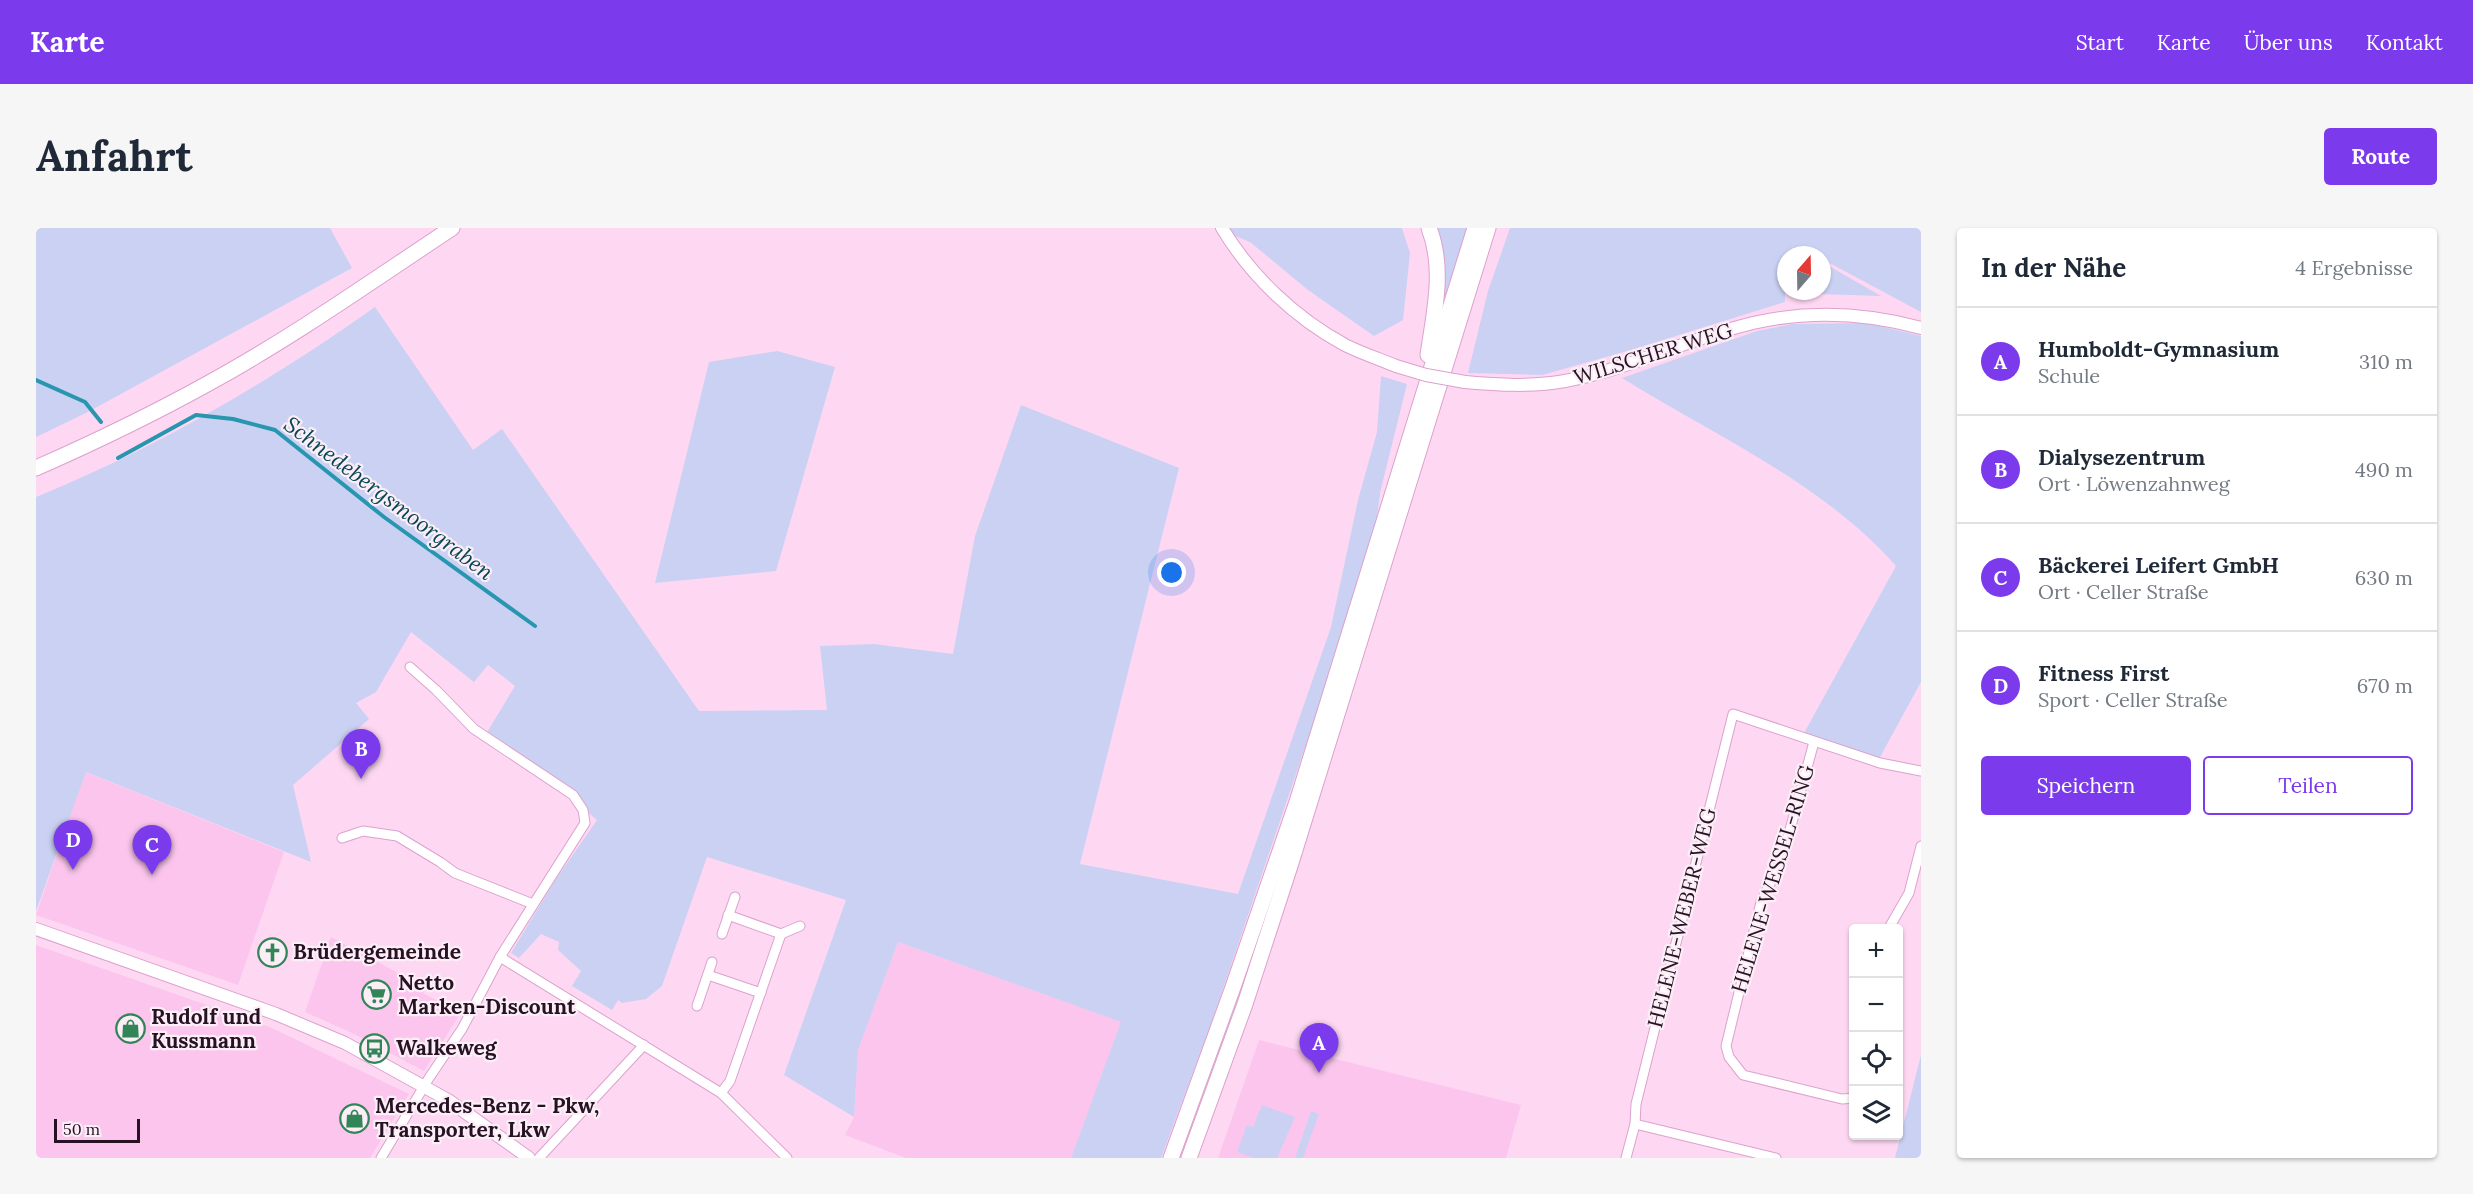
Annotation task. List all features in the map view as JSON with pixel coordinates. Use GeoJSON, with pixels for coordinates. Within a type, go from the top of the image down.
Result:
{"type":"FeatureCollection","features":[{"type":"Feature","properties":{"kind":"main road"},"geometry":{"type":"LineString","coordinates":[[36,468],[98,440],[210,383],[287,336],[452,228]]}},
{"type":"Feature","properties":{"kind":"main road"},"geometry":{"type":"LineString","coordinates":[[1420,405],[1438,283],[1435,249],[1429,228]]}},
{"type":"Feature","properties":{"kind":"main road"},"geometry":{"type":"LineString","coordinates":[[1171,1158],[1298,802],[1420,405],[1485,229]]}},
{"type":"Feature","properties":{"kind":"main road"},"geometry":{"type":"LineString","coordinates":[[1189,1158],[1237,1028],[1313,794],[1485,229]]}},
{"type":"Feature","properties":{"kind":"street","name":"WILSCHER WEG"},"geometry":{"type":"LineString","coordinates":[[1222,228],[1258,276],[1298,314],[1345,345],[1396,366],[1426,375],[1465,382],[1520,385],[1563,381],[1606,371],[1728,330],[1792,316],[1860,316],[1921,328]]}},
{"type":"Feature","properties":{"kind":"street"},"geometry":{"type":"LineString","coordinates":[[381,1158],[424,1086],[462,1029],[500,957],[585,823],[583,810],[573,795],[474,729],[410,667]]}},
{"type":"Feature","properties":{"kind":"street","name":"HELENE-WEBER-WEG"},"geometry":{"type":"LineString","coordinates":[[1626,1158],[1635,1124],[1636,1104],[1733,714],[1814,742]]}},
{"type":"Feature","properties":{"kind":"street"},"geometry":{"type":"LineString","coordinates":[[1814,742],[1880,763],[1921,771]]}},
{"type":"Feature","properties":{"kind":"street","name":"HELENE-WESSEL-RING"},"geometry":{"type":"LineString","coordinates":[[1814,742],[1782,859],[1761,902],[1726,1046],[1729,1057],[1743,1075],[1842,1099],[1849,1098]]}},
{"type":"Feature","properties":{"kind":"street"},"geometry":{"type":"LineString","coordinates":[[342,838],[363,831],[397,836],[455,873],[533,904]]}},
{"type":"Feature","properties":{"kind":"street"},"geometry":{"type":"LineString","coordinates":[[1890,924],[1909,893],[1921,846]]}},
{"type":"Feature","properties":{"kind":"street"},"geometry":{"type":"LineString","coordinates":[[722,934],[735,897]]}},
{"type":"Feature","properties":{"kind":"street"},"geometry":{"type":"LineString","coordinates":[[728,915],[781,934],[800,926]]}},
{"type":"Feature","properties":{"kind":"street"},"geometry":{"type":"LineString","coordinates":[[36,929],[308,1027],[345,1043],[448,1100],[529,1158]]}},
{"type":"Feature","properties":{"kind":"street"},"geometry":{"type":"LineString","coordinates":[[721,1093],[730,1081],[781,934]]}},
{"type":"Feature","properties":{"kind":"street"},"geometry":{"type":"LineString","coordinates":[[500,957],[721,1093],[787,1158]]}},
{"type":"Feature","properties":{"kind":"street"},"geometry":{"type":"LineString","coordinates":[[697,1006],[712,962]]}},
{"type":"Feature","properties":{"kind":"street"},"geometry":{"type":"LineString","coordinates":[[708,975],[761,993]]}},
{"type":"Feature","properties":{"kind":"street"},"geometry":{"type":"LineString","coordinates":[[539,1158],[644,1045]]}},
{"type":"Feature","properties":{"kind":"street"},"geometry":{"type":"LineString","coordinates":[[1635,1124],[1776,1158]]}},
{"type":"Feature","properties":{"kind":"shaded area"},"geometry":{"type":"Polygon","coordinates":[[[36,228],[330,228],[352,268],[86,413],[36,437],[36,228]]]}},
{"type":"Feature","properties":{"kind":"shaded area"},"geometry":{"type":"Polygon","coordinates":[[[1216,228],[1402,228],[1410,253],[1403,320],[1374,336],[1308,290],[1250,242],[1216,228]]]}},
{"type":"Feature","properties":{"kind":"shaded area"},"geometry":{"type":"Polygon","coordinates":[[[1435,228],[1470,228],[1438,327],[1435,228]]]}},
{"type":"Feature","properties":{"kind":"shaded area"},"geometry":{"type":"Polygon","coordinates":[[[1510,228],[1921,228],[1921,312],[1831,264],[1831,246],[1777,246],[1777,300],[1785,300],[1785,302],[1542,375],[1468,373],[1488,291],[1510,228]]]}},
{"type":"Feature","properties":{"kind":"shaded area"},"geometry":{"type":"Polygon","coordinates":[[[1831,267],[1881,296],[1831,294],[1831,267]]]}},
{"type":"Feature","properties":{"kind":"shaded area"},"geometry":{"type":"Polygon","coordinates":[[[375,307],[473,450],[502,429],[699,711],[827,710],[820,646],[874,644],[953,654],[975,536],[1021,405],[1179,468],[1080,864],[1238,894],[1331,627],[1358,500],[1377,432],[1381,376],[1407,384],[1380,493],[1376,526],[1348,621],[1211,1024],[1161,1158],[1071,1158],[1121,1022],[898,942],[858,1050],[854,1117],[784,1075],[846,900],[707,857],[662,986],[646,999],[622,1003],[618,1000],[612,1010],[572,986],[581,971],[558,950],[559,942],[541,934],[519,958],[511,953],[556,879],[597,820],[562,790],[486,734],[515,686],[488,665],[474,682],[411,632],[376,692],[356,703],[369,719],[293,785],[311,862],[86,772],[36,911],[36,497],[125,457],[211,412],[335,335],[375,307]]]}},
{"type":"Feature","properties":{"kind":"shaded area"},"geometry":{"type":"Polygon","coordinates":[[[1867,323],[1921,336],[1921,682],[1879,759],[1803,735],[1896,566],[1867,536],[1802,485],[1622,378],[1757,331],[1792,324],[1867,323]]]}},
{"type":"Feature","properties":{"kind":"shaded area"},"geometry":{"type":"Polygon","coordinates":[[[777,351],[835,367],[776,571],[655,583],[709,362],[777,351]]]}},
{"type":"Feature","properties":{"kind":"shaded area"},"geometry":{"type":"Polygon","coordinates":[[[85,772],[284,852],[238,985],[36,915],[85,772]]]}},
{"type":"Feature","properties":{"kind":"shaded area"},"geometry":{"type":"Polygon","coordinates":[[[331,937],[426,988],[423,993],[460,1014],[424,1071],[352,1033],[305,1012],[331,937]]]}},
{"type":"Feature","properties":{"kind":"shaded area"},"geometry":{"type":"Polygon","coordinates":[[[898,942],[1122,1022],[1071,1158],[906,1158],[845,1135],[854,1117],[858,1050],[898,942]]]}},
{"type":"Feature","properties":{"kind":"shaded area"},"geometry":{"type":"Polygon","coordinates":[[[36,945],[272,1028],[409,1094],[370,1158],[36,1158],[36,945]]]}},
{"type":"Feature","properties":{"kind":"shaded area"},"geometry":{"type":"Polygon","coordinates":[[[1259,1040],[1521,1105],[1506,1158],[1218,1158],[1259,1040]]]}},
{"type":"Feature","properties":{"kind":"shaded area"},"geometry":{"type":"Polygon","coordinates":[[[1921,1055],[1921,1158],[1895,1158],[1900,1140],[1903,1140],[1903,1126],[1921,1055]]]}},
{"type":"Feature","properties":{"kind":"shaded area"},"geometry":{"type":"Polygon","coordinates":[[[1262,1105],[1295,1117],[1277,1158],[1254,1158],[1237,1152],[1247,1125],[1253,1127],[1262,1105]]]}},
{"type":"Feature","properties":{"kind":"shaded area"},"geometry":{"type":"Polygon","coordinates":[[[1311,1111],[1319,1114],[1303,1158],[1295,1158],[1311,1111]]]}},
{"type":"Feature","properties":{"kind":"waterway","name":"Schnedebergsmoorgraben"},"geometry":{"type":"LineString","coordinates":[[36,380],[85,402],[101,422]]}},
{"type":"Feature","properties":{"kind":"waterway","name":"Schnedebergsmoorgraben"},"geometry":{"type":"LineString","coordinates":[[118,458],[196,415],[233,419],[275,430],[384,517],[535,626]]}},
{"type":"Feature","properties":{"kind":"place","name":"Dialysezentrum"},"geometry":{"type":"Point","coordinates":[361,779]}},
{"type":"Feature","properties":{"kind":"place","name":"Fitness First"},"geometry":{"type":"Point","coordinates":[73,870]}},
{"type":"Feature","properties":{"kind":"place","name":"Bäckerei Leifert GmbH"},"geometry":{"type":"Point","coordinates":[152,875]}},
{"type":"Feature","properties":{"kind":"place","name":"Brüdergemeinde"},"geometry":{"type":"Point","coordinates":[272,952]}},
{"type":"Feature","properties":{"kind":"place","name":"Netto Marken-Discount"},"geometry":{"type":"Point","coordinates":[377,995]}},
{"type":"Feature","properties":{"kind":"place","name":"Rudolf und Kussmann"},"geometry":{"type":"Point","coordinates":[130,1029]}},
{"type":"Feature","properties":{"kind":"place","name":"Walkeweg"},"geometry":{"type":"Point","coordinates":[375,1048]}},
{"type":"Feature","properties":{"kind":"place","name":"Humboldt-Gymnasium"},"geometry":{"type":"Point","coordinates":[1319,1073]}},
{"type":"Feature","properties":{"kind":"place","name":"Mercedes-Benz - Pkw, Transporter, Lkw"},"geometry":{"type":"Point","coordinates":[354,1118]}}]}
